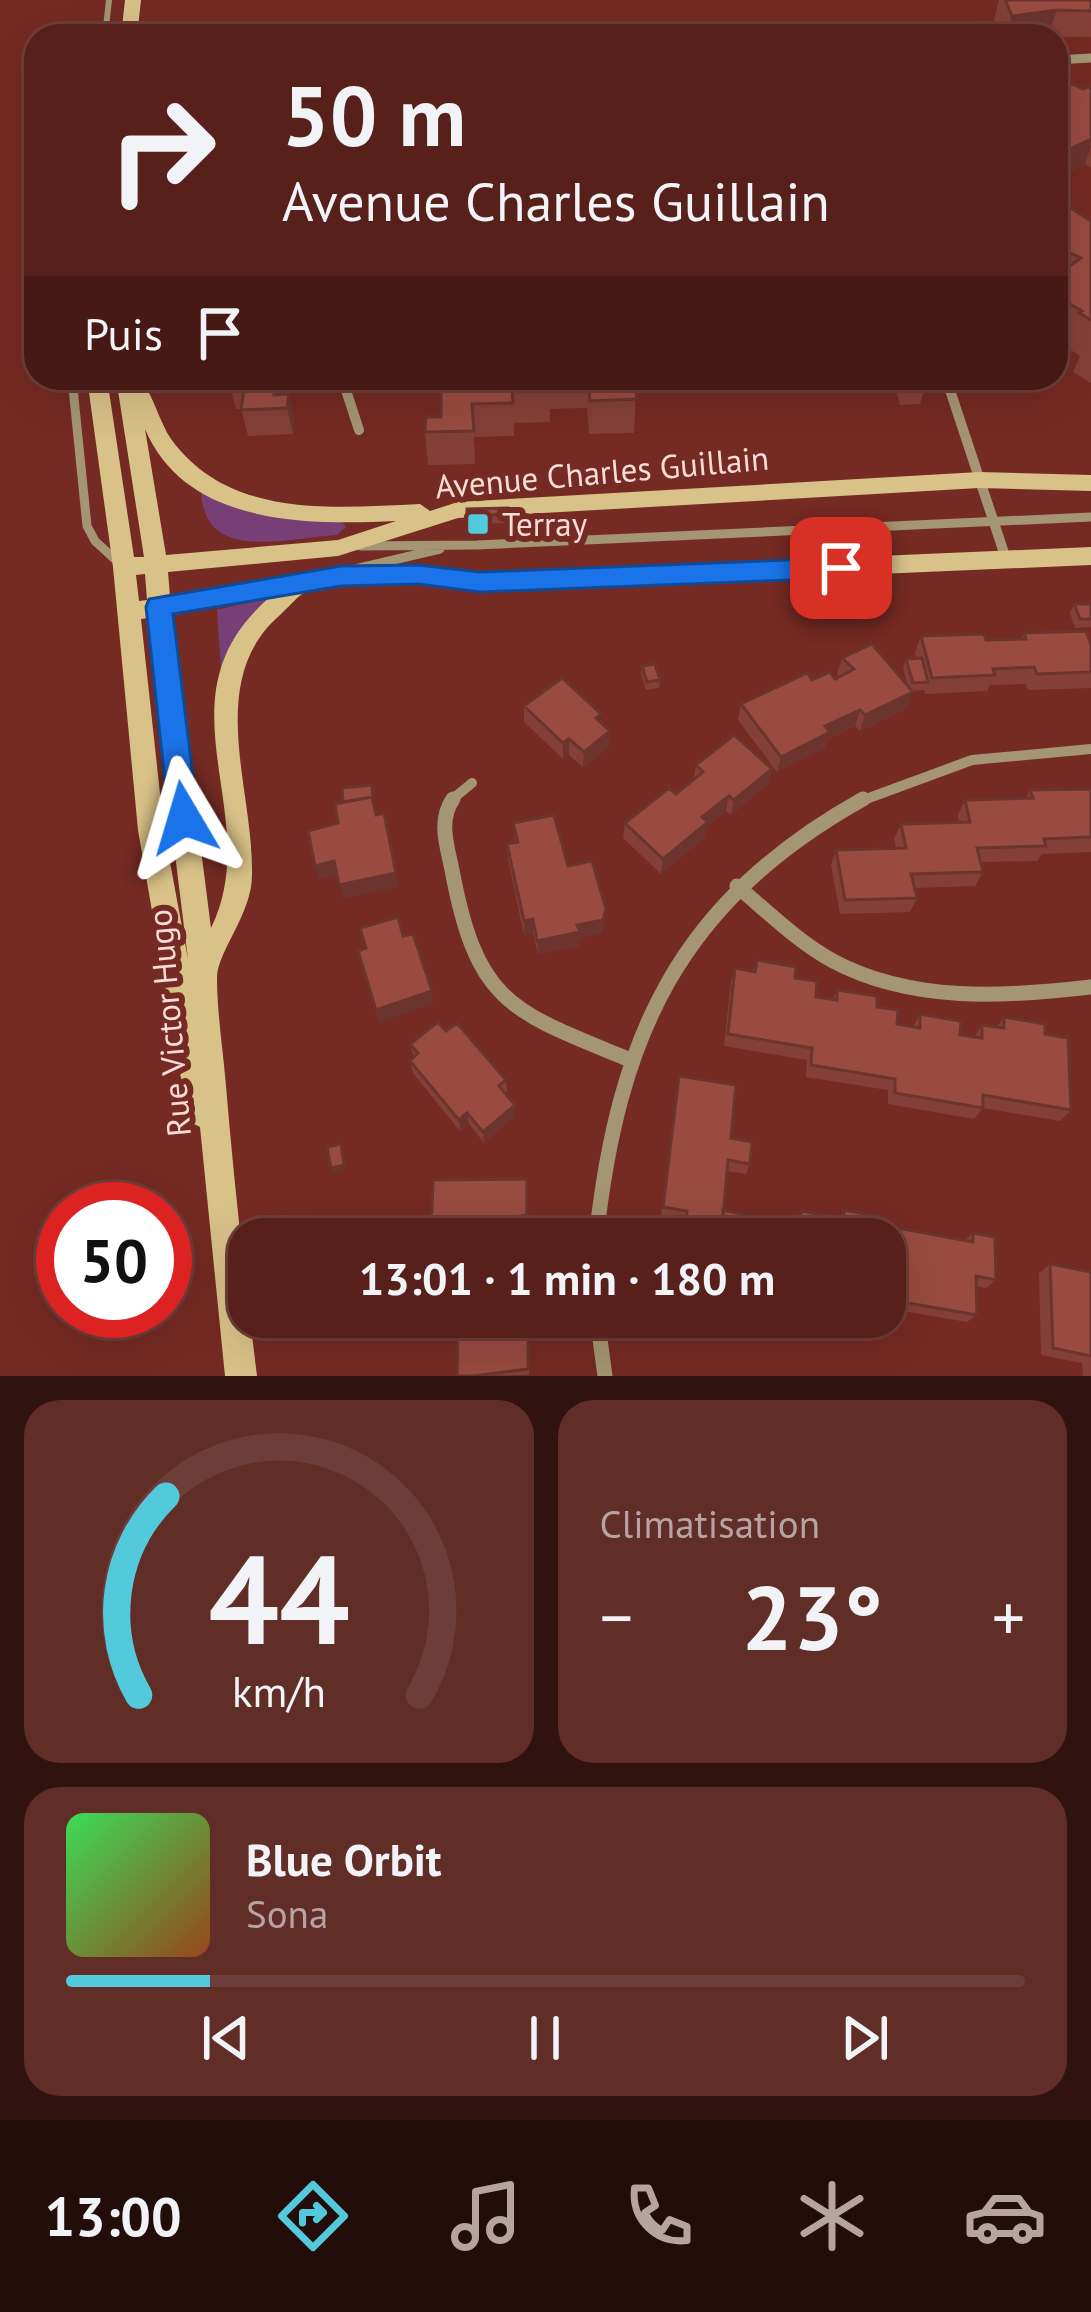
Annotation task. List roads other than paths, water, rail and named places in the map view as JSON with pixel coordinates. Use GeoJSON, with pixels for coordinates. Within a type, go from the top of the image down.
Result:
{"type":"FeatureCollection","features":[{"type":"Feature","properties":{"kind":"main road"},"geometry":{"type":"LineString","coordinates":[[99,390],[124,567],[152,830],[222,1221]]}},
{"type":"Feature","properties":{"kind":"main road","name":"Rue Victor Hugo"},"geometry":{"type":"LineString","coordinates":[[128,390],[156,564],[203,970],[222,1221],[242,1376]]}},
{"type":"Feature","properties":{"kind":"main road"},"geometry":{"type":"LineString","coordinates":[[140,390],[162,448],[193,478],[229,498],[292,514],[458,511]]}},
{"type":"Feature","properties":{"kind":"main road","name":"Avenue Charles Guillain"},"geometry":{"type":"LineString","coordinates":[[124,567],[338,548],[458,511],[980,480],[1091,483]]}},
{"type":"Feature","properties":{"kind":"main road"},"geometry":{"type":"LineString","coordinates":[[128,612],[314,579],[418,574],[480,582],[1091,556]]}},
{"type":"Feature","properties":{"kind":"main road"},"geometry":{"type":"LineString","coordinates":[[203,970],[238,888],[222,724],[226,685],[252,632],[314,579]]}},
{"type":"Feature","properties":{"kind":"street"},"geometry":{"type":"LineString","coordinates":[[346,390],[359,430]]}},
{"type":"Feature","properties":{"kind":"street"},"geometry":{"type":"LineString","coordinates":[[950,390],[1007,562]]}},
{"type":"Feature","properties":{"kind":"street"},"geometry":{"type":"LineString","coordinates":[[598,1218],[607,1143],[628,1059],[672,970],[736,886],[807,830],[889,787],[982,758],[1091,749]]}},
{"type":"Feature","properties":{"kind":"street"},"geometry":{"type":"LineString","coordinates":[[472,783],[449,802],[443,821],[462,923],[477,964],[501,997],[534,1021],[628,1059]]}},
{"type":"Feature","properties":{"kind":"street"},"geometry":{"type":"LineString","coordinates":[[736,886],[805,942],[854,971],[976,994],[1012,996],[1091,987]]}},
{"type":"Feature","properties":{"kind":"street"},"geometry":{"type":"LineString","coordinates":[[600,1338],[605,1376]]}},
{"type":"Feature","properties":{"kind":"lane"},"geometry":{"type":"LineString","coordinates":[[73,390],[87,526],[95,541],[124,567]]}},
{"type":"Feature","properties":{"kind":"lane"},"geometry":{"type":"LineString","coordinates":[[338,548],[1091,517]]}},
{"type":"Feature","properties":{"kind":"lane"},"geometry":{"type":"LineString","coordinates":[[314,579],[457,546]]}},
{"type":"Feature","properties":{"kind":"place","name":"Terray"},"geometry":{"type":"Point","coordinates":[478,524]}}]}
